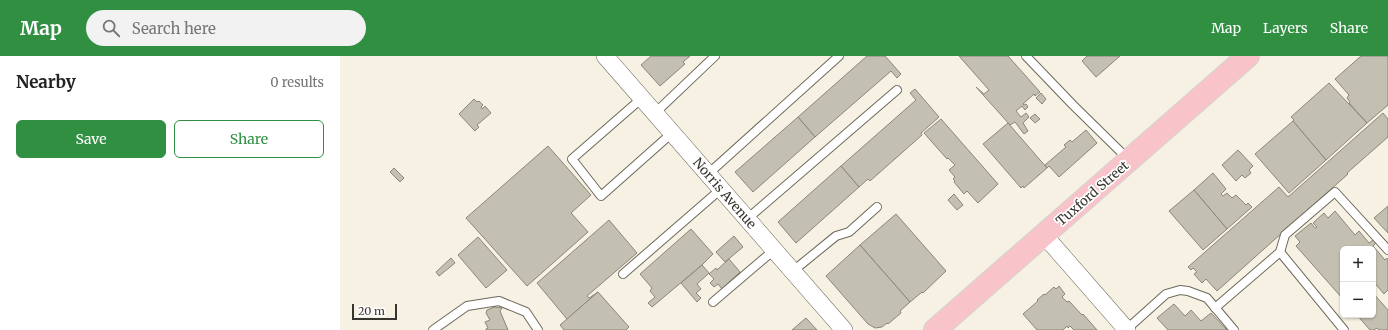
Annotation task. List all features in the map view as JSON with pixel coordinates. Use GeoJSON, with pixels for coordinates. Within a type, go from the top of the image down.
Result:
{"type":"FeatureCollection","features":[{"type":"Feature","properties":{"kind":"main road","name":"Tuxford Street"},"geometry":{"type":"LineString","coordinates":[[935,330],[1248,56]]}},
{"type":"Feature","properties":{"kind":"street","name":"Norris Avenue"},"geometry":{"type":"LineString","coordinates":[[605,56],[844,330]]}},
{"type":"Feature","properties":{"kind":"street"},"geometry":{"type":"LineString","coordinates":[[1044,235],[1127,330]]}},
{"type":"Feature","properties":{"kind":"lane"},"geometry":{"type":"LineString","coordinates":[[655,113],[715,56]]}},
{"type":"Feature","properties":{"kind":"lane"},"geometry":{"type":"LineString","coordinates":[[708,174],[839,56]]}},
{"type":"Feature","properties":{"kind":"lane"},"geometry":{"type":"LineString","coordinates":[[1026,56],[1129,160]]}},
{"type":"Feature","properties":{"kind":"lane"},"geometry":{"type":"LineString","coordinates":[[747,219],[897,90]]}},
{"type":"Feature","properties":{"kind":"lane"},"geometry":{"type":"LineString","coordinates":[[642,98],[572,159],[601,196],[672,133]]}},
{"type":"Feature","properties":{"kind":"lane"},"geometry":{"type":"LineString","coordinates":[[623,274],[721,189]]}},
{"type":"Feature","properties":{"kind":"lane"},"geometry":{"type":"LineString","coordinates":[[1215,308],[1280,252],[1285,235],[1335,192],[1388,250]]}},
{"type":"Feature","properties":{"kind":"lane"},"geometry":{"type":"LineString","coordinates":[[792,271],[836,236],[849,232],[876,207]]}},
{"type":"Feature","properties":{"kind":"lane"},"geometry":{"type":"LineString","coordinates":[[713,302],[774,250]]}},
{"type":"Feature","properties":{"kind":"lane"},"geometry":{"type":"LineString","coordinates":[[1280,252],[1344,330]]}},
{"type":"Feature","properties":{"kind":"lane"},"geometry":{"type":"LineString","coordinates":[[1127,330],[1166,294],[1180,290],[1188,291],[1207,298],[1234,330]]}},
{"type":"Feature","properties":{"kind":"lane"},"geometry":{"type":"LineString","coordinates":[[433,330],[467,306],[499,301],[526,312],[538,330]]}},
{"type":"Feature","properties":{"kind":"building"},"geometry":{"type":"Polygon","coordinates":[[[651,56],[690,56],[683,62],[685,64],[660,86],[641,65],[651,56]]]}},
{"type":"Feature","properties":{"kind":"building"},"geometry":{"type":"Polygon","coordinates":[[[867,56],[885,56],[901,74],[897,78],[891,71],[815,137],[798,117],[867,56]]]}},
{"type":"Feature","properties":{"kind":"building"},"geometry":{"type":"Polygon","coordinates":[[[959,56],[1008,56],[1040,92],[1035,96],[1034,94],[1023,104],[1026,104],[1028,107],[1025,110],[1022,106],[1016,111],[1021,117],[1026,113],[1029,117],[1023,123],[1028,131],[1024,134],[1015,122],[1010,125],[976,87],[984,94],[989,90],[959,56]]]}},
{"type":"Feature","properties":{"kind":"building"},"geometry":{"type":"Polygon","coordinates":[[[1087,56],[1120,56],[1096,77],[1082,61],[1087,56]]]}},
{"type":"Feature","properties":{"kind":"building"},"geometry":{"type":"Polygon","coordinates":[[[1361,56],[1388,56],[1388,105],[1367,123],[1349,103],[1350,102],[1347,98],[1349,95],[1335,79],[1361,56]]]}},
{"type":"Feature","properties":{"kind":"building"},"geometry":{"type":"Polygon","coordinates":[[[1329,83],[1367,123],[1326,160],[1291,117],[1329,83]]]}},
{"type":"Feature","properties":{"kind":"building"},"geometry":{"type":"Polygon","coordinates":[[[915,89],[939,117],[921,133],[922,135],[870,181],[868,179],[859,187],[841,166],[916,100],[910,93],[915,89]]]}},
{"type":"Feature","properties":{"kind":"building"},"geometry":{"type":"Polygon","coordinates":[[[1041,93],[1046,99],[1042,104],[1036,98],[1041,93]]]}},
{"type":"Feature","properties":{"kind":"building"},"geometry":{"type":"Polygon","coordinates":[[[474,99],[483,105],[481,107],[482,109],[485,106],[491,113],[477,125],[479,127],[475,131],[459,114],[474,99]]]}},
{"type":"Feature","properties":{"kind":"building"},"geometry":{"type":"Polygon","coordinates":[[[1383,113],[1388,119],[1388,137],[1217,291],[1206,279],[1202,283],[1194,274],[1197,272],[1193,268],[1191,270],[1188,267],[1279,187],[1288,197],[1383,113]]]}},
{"type":"Feature","properties":{"kind":"building"},"geometry":{"type":"Polygon","coordinates":[[[1035,114],[1040,119],[1035,123],[1030,118],[1035,114]]]}},
{"type":"Feature","properties":{"kind":"building"},"geometry":{"type":"Polygon","coordinates":[[[798,117],[815,137],[753,192],[735,172],[798,117]]]}},
{"type":"Feature","properties":{"kind":"building"},"geometry":{"type":"Polygon","coordinates":[[[941,119],[998,184],[978,203],[967,191],[964,194],[954,182],[955,181],[953,179],[955,177],[949,170],[955,165],[948,158],[947,159],[924,133],[941,119]]]}},
{"type":"Feature","properties":{"kind":"building"},"geometry":{"type":"Polygon","coordinates":[[[1293,121],[1326,160],[1289,193],[1255,154],[1293,121]]]}},
{"type":"Feature","properties":{"kind":"building"},"geometry":{"type":"Polygon","coordinates":[[[1008,123],[1047,168],[1024,188],[1023,186],[1021,188],[983,144],[1008,123]]]}},
{"type":"Feature","properties":{"kind":"building"},"geometry":{"type":"Polygon","coordinates":[[[1086,130],[1097,143],[1059,177],[1049,166],[1047,168],[1045,165],[1066,147],[1064,145],[1070,140],[1072,142],[1086,130]]]}},
{"type":"Feature","properties":{"kind":"building"},"geometry":{"type":"Polygon","coordinates":[[[548,146],[591,195],[571,213],[588,232],[527,286],[466,218],[548,146]]]}},
{"type":"Feature","properties":{"kind":"building"},"geometry":{"type":"Polygon","coordinates":[[[1238,150],[1253,166],[1249,170],[1251,173],[1245,178],[1242,175],[1236,181],[1222,165],[1238,150]]]}},
{"type":"Feature","properties":{"kind":"building"},"geometry":{"type":"Polygon","coordinates":[[[841,166],[859,187],[796,243],[778,222],[841,166]]]}},
{"type":"Feature","properties":{"kind":"building"},"geometry":{"type":"Polygon","coordinates":[[[394,168],[404,178],[400,182],[390,172],[394,168]]]}},
{"type":"Feature","properties":{"kind":"building"},"geometry":{"type":"Polygon","coordinates":[[[1213,173],[1226,189],[1221,194],[1223,196],[1227,193],[1232,198],[1236,195],[1246,205],[1248,203],[1252,207],[1227,229],[1194,190],[1213,173]]]}},
{"type":"Feature","properties":{"kind":"building"},"geometry":{"type":"Polygon","coordinates":[[[1194,190],[1227,229],[1203,250],[1169,211],[1194,190]]]}},
{"type":"Feature","properties":{"kind":"building"},"geometry":{"type":"Polygon","coordinates":[[[954,194],[963,205],[957,210],[948,200],[954,194]]]}},
{"type":"Feature","properties":{"kind":"building"},"geometry":{"type":"Polygon","coordinates":[[[1388,206],[1388,233],[1374,218],[1388,206]]]}},
{"type":"Feature","properties":{"kind":"building"},"geometry":{"type":"Polygon","coordinates":[[[1335,211],[1355,235],[1359,231],[1369,243],[1373,240],[1376,243],[1373,246],[1340,246],[1340,296],[1296,246],[1300,242],[1295,236],[1311,223],[1315,228],[1317,227],[1313,223],[1324,213],[1328,218],[1335,211]]]}},
{"type":"Feature","properties":{"kind":"building"},"geometry":{"type":"Polygon","coordinates":[[[896,214],[946,271],[923,293],[922,292],[910,302],[860,245],[896,214]]]}},
{"type":"Feature","properties":{"kind":"building"},"geometry":{"type":"Polygon","coordinates":[[[609,220],[637,253],[587,296],[589,298],[598,292],[567,319],[537,283],[609,220]]]}},
{"type":"Feature","properties":{"kind":"building"},"geometry":{"type":"Polygon","coordinates":[[[691,229],[713,254],[652,307],[648,303],[655,297],[650,291],[652,288],[640,274],[691,229]]]}},
{"type":"Feature","properties":{"kind":"building"},"geometry":{"type":"Polygon","coordinates":[[[734,236],[743,247],[725,262],[716,252],[734,236]]]}},
{"type":"Feature","properties":{"kind":"building"},"geometry":{"type":"Polygon","coordinates":[[[478,237],[507,270],[486,288],[458,255],[478,237]]]}},
{"type":"Feature","properties":{"kind":"building"},"geometry":{"type":"Polygon","coordinates":[[[860,245],[910,302],[900,311],[901,313],[882,327],[875,328],[868,324],[826,276],[860,245]]]}},
{"type":"Feature","properties":{"kind":"building"},"geometry":{"type":"Polygon","coordinates":[[[1376,250],[1385,260],[1387,258],[1388,260],[1388,290],[1384,294],[1376,285],[1376,250]]]}},
{"type":"Feature","properties":{"kind":"building"},"geometry":{"type":"Polygon","coordinates":[[[451,258],[455,263],[439,276],[436,272],[451,258]]]}},
{"type":"Feature","properties":{"kind":"building"},"geometry":{"type":"Polygon","coordinates":[[[729,259],[740,272],[722,289],[718,284],[714,287],[710,283],[714,279],[709,274],[716,268],[717,270],[729,259]]]}},
{"type":"Feature","properties":{"kind":"building"},"geometry":{"type":"Polygon","coordinates":[[[702,265],[709,273],[697,284],[701,289],[696,293],[701,298],[697,302],[681,283],[702,265]]]}},
{"type":"Feature","properties":{"kind":"building"},"geometry":{"type":"Polygon","coordinates":[[[1059,286],[1065,294],[1062,297],[1067,302],[1069,301],[1082,315],[1083,314],[1097,330],[1074,330],[1070,326],[1068,328],[1067,326],[1063,330],[1037,330],[1023,314],[1044,294],[1045,295],[1054,287],[1056,289],[1059,286]]]}},
{"type":"Feature","properties":{"kind":"building"},"geometry":{"type":"Polygon","coordinates":[[[598,292],[629,327],[626,330],[564,330],[560,325],[598,292]]]}},
{"type":"Feature","properties":{"kind":"building"},"geometry":{"type":"Polygon","coordinates":[[[1376,296],[1388,310],[1388,330],[1379,330],[1377,328],[1370,330],[1360,318],[1376,318],[1376,296]]]}},
{"type":"Feature","properties":{"kind":"building"},"geometry":{"type":"Polygon","coordinates":[[[1174,304],[1185,316],[1191,310],[1201,321],[1211,313],[1227,330],[1168,330],[1157,318],[1174,304]]]}},
{"type":"Feature","properties":{"kind":"building"},"geometry":{"type":"Polygon","coordinates":[[[495,307],[502,308],[500,311],[508,330],[486,330],[488,328],[485,322],[490,320],[486,313],[487,310],[495,307]]]}},
{"type":"Feature","properties":{"kind":"building"},"geometry":{"type":"Polygon","coordinates":[[[806,318],[817,330],[792,330],[806,318]]]}}]}
